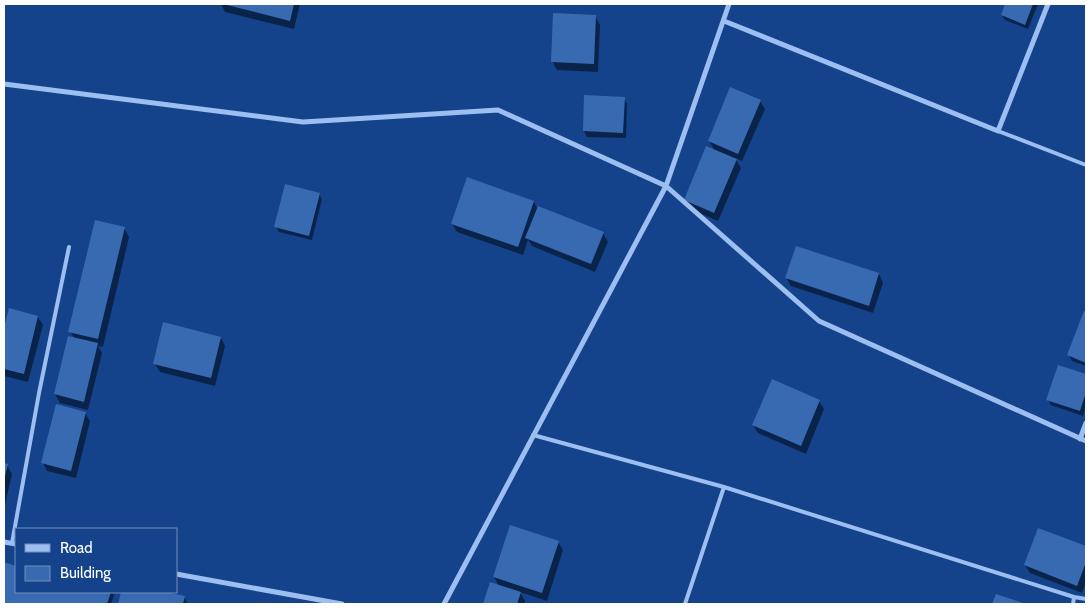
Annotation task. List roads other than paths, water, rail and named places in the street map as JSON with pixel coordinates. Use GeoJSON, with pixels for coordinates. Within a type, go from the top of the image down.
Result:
{"type":"FeatureCollection","features":[{"type":"Feature","properties":{"kind":"street"},"geometry":{"type":"LineString","coordinates":[[444,604],[666,186],[729,4]]}},
{"type":"Feature","properties":{"kind":"street"},"geometry":{"type":"LineString","coordinates":[[724,21],[998,131],[1048,4]]}},
{"type":"Feature","properties":{"kind":"street"},"geometry":{"type":"LineString","coordinates":[[4,84],[303,122],[498,110],[666,186],[818,320],[1083,440],[1086,423]]}},
{"type":"Feature","properties":{"kind":"street"},"geometry":{"type":"LineString","coordinates":[[4,542],[14,544]]}},
{"type":"Feature","properties":{"kind":"street"},"geometry":{"type":"LineString","coordinates":[[178,574],[342,604]]}},
{"type":"Feature","properties":{"kind":"lane"},"geometry":{"type":"LineString","coordinates":[[998,131],[1086,165]]}},
{"type":"Feature","properties":{"kind":"lane"},"geometry":{"type":"LineString","coordinates":[[17,528],[39,393],[69,247]]}},
{"type":"Feature","properties":{"kind":"lane"},"geometry":{"type":"LineString","coordinates":[[534,435],[724,488],[1074,597],[1086,599]]}},
{"type":"Feature","properties":{"kind":"lane"},"geometry":{"type":"LineString","coordinates":[[685,604],[724,488]]}},
{"type":"Feature","properties":{"kind":"lane"},"geometry":{"type":"LineString","coordinates":[[1073,604],[1074,597]]}}]}
